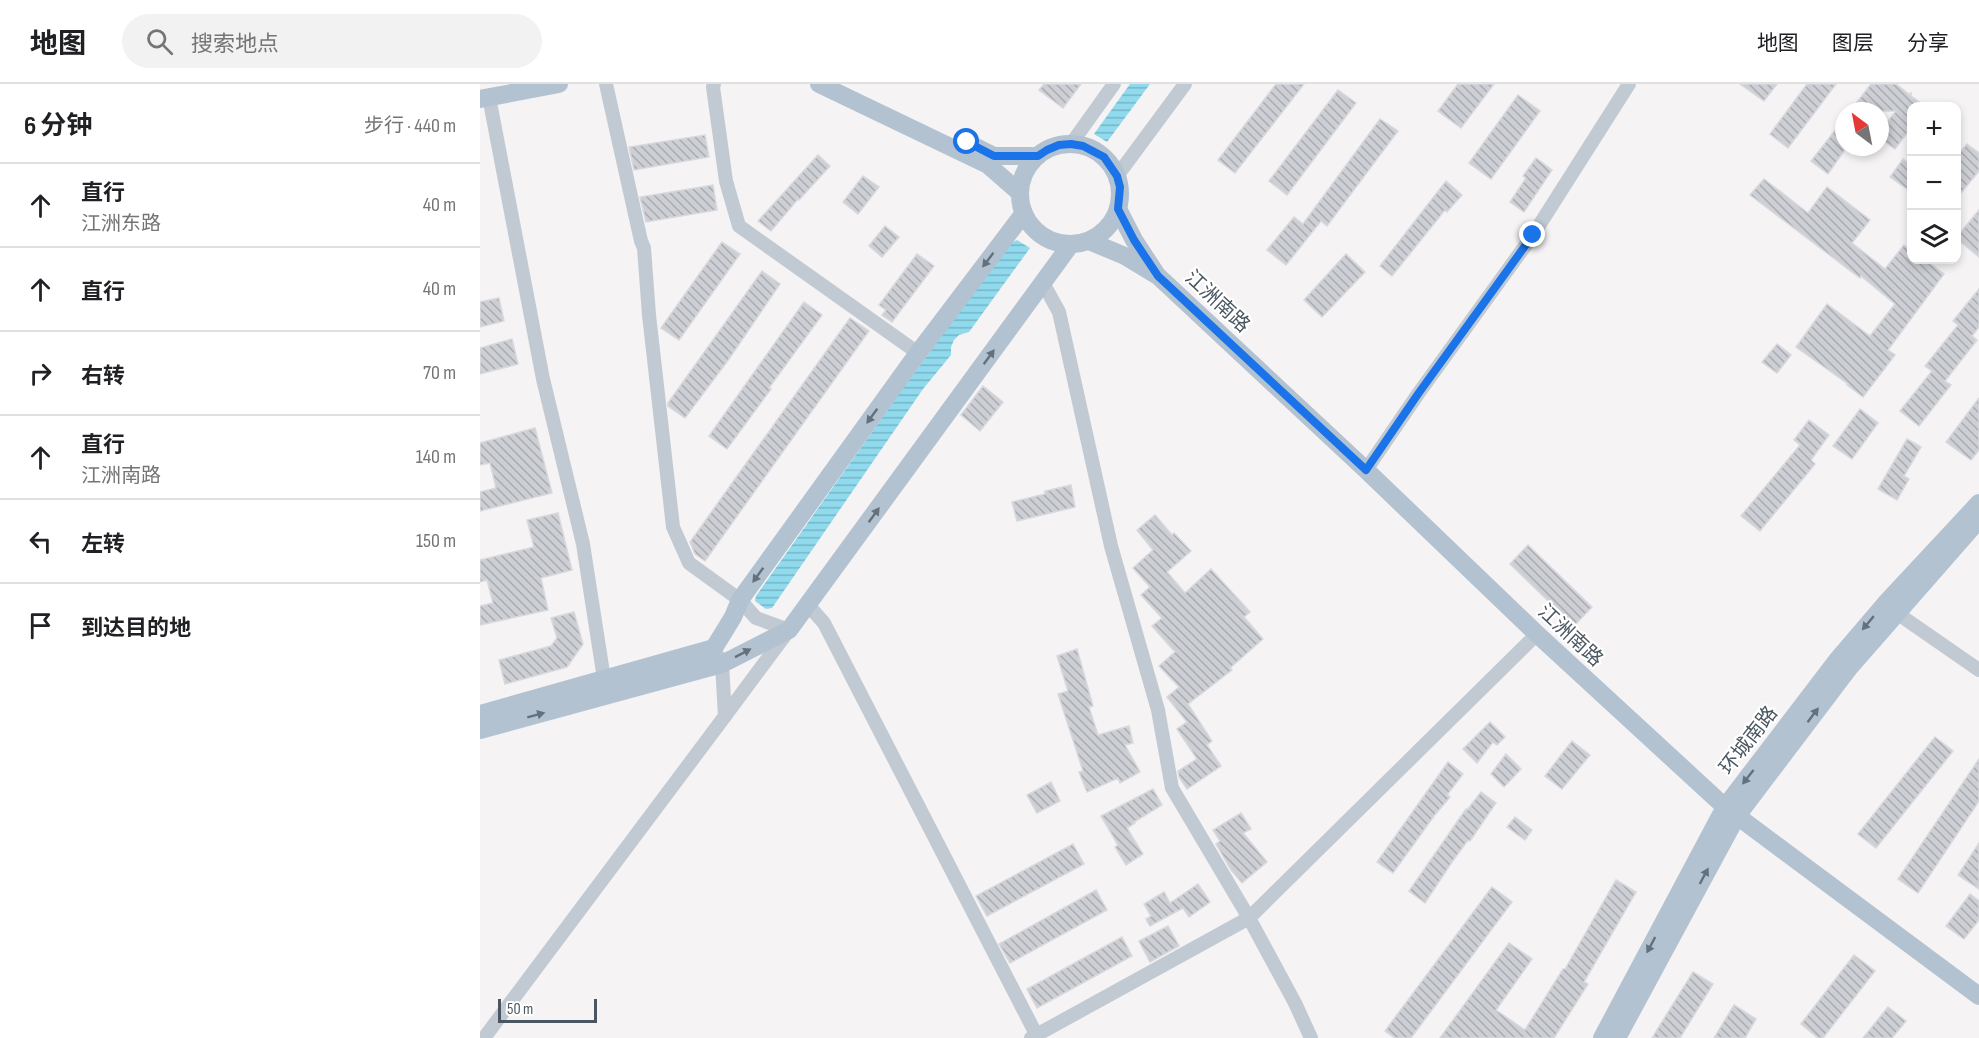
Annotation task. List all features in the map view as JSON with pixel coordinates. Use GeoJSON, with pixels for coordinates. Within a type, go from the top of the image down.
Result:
{"type":"FeatureCollection","features":[{"type":"Feature","properties":{"kind":"main road"},"geometry":{"type":"LineString","coordinates":[[484,98],[559,84]]}},
{"type":"Feature","properties":{"kind":"main road"},"geometry":{"type":"LineString","coordinates":[[819,84],[988,165],[1020,193]]}},
{"type":"Feature","properties":{"kind":"main road"},"geometry":{"type":"LineString","coordinates":[[846,84],[994,156],[1038,156]]}},
{"type":"Feature","properties":{"kind":"main road"},"geometry":{"type":"LineString","coordinates":[[480,730],[718,656],[789,630],[1044,283],[1080,243],[1099,236],[1107,228],[1118,209],[1120,187],[1117,176],[1104,157],[1083,146],[1071,144],[1059,145],[1038,156],[1025,173],[1020,193],[1024,213],[1035,230],[1052,241],[1080,243],[1125,256],[1158,276]]}},
{"type":"Feature","properties":{"kind":"main road"},"geometry":{"type":"LineString","coordinates":[[1118,209],[1134,240],[1158,276]]}},
{"type":"Feature","properties":{"kind":"main road"},"geometry":{"type":"LineString","coordinates":[[718,656],[740,600],[918,353],[1024,213]]}},
{"type":"Feature","properties":{"kind":"main road","name":"江洲南路"},"geometry":{"type":"LineString","coordinates":[[1158,276],[1538,634],[1731,811],[1979,996]]}},
{"type":"Feature","properties":{"kind":"main road","name":"环城南路"},"geometry":{"type":"LineString","coordinates":[[1602,1038],[1731,811],[1838,659],[1890,608],[1978,509]]}},
{"type":"Feature","properties":{"kind":"main road"},"geometry":{"type":"LineString","coordinates":[[480,714],[604,679],[718,656]]}},
{"type":"Feature","properties":{"kind":"main road","name":"环城南路"},"geometry":{"type":"LineString","coordinates":[[1617,1038],[1731,811]]}},
{"type":"Feature","properties":{"kind":"street"},"geometry":{"type":"LineString","coordinates":[[484,1038],[789,630],[756,618],[740,600],[689,563],[673,527],[649,315],[644,248],[606,84]]}},
{"type":"Feature","properties":{"kind":"street"},"geometry":{"type":"LineString","coordinates":[[714,84],[726,181],[739,226],[918,353]]}},
{"type":"Feature","properties":{"kind":"street"},"geometry":{"type":"LineString","coordinates":[[1071,144],[1114,84]]}},
{"type":"Feature","properties":{"kind":"street"},"geometry":{"type":"LineString","coordinates":[[1117,176],[1185,84]]}},
{"type":"Feature","properties":{"kind":"street"},"geometry":{"type":"LineString","coordinates":[[1366,470],[1533,235],[1629,84]]}},
{"type":"Feature","properties":{"kind":"street"},"geometry":{"type":"LineString","coordinates":[[484,98],[543,378],[583,544],[604,679]]}},
{"type":"Feature","properties":{"kind":"street"},"geometry":{"type":"LineString","coordinates":[[1044,283],[1059,312],[1111,546],[1158,710],[1172,788],[1249,918],[1295,1003],[1311,1038]]}},
{"type":"Feature","properties":{"kind":"street"},"geometry":{"type":"LineString","coordinates":[[808,605],[824,623],[1035,1037],[1249,918],[1538,634]]}},
{"type":"Feature","properties":{"kind":"street"},"geometry":{"type":"LineString","coordinates":[[1890,608],[1979,670]]}},
{"type":"Feature","properties":{"kind":"street"},"geometry":{"type":"LineString","coordinates":[[718,656],[725,716]]}},
{"type":"Feature","properties":{"kind":"water"},"geometry":{"type":"Polygon","coordinates":[[[1130,84],[1150,84],[1107,142],[1094,134],[1130,84]]]}},
{"type":"Feature","properties":{"kind":"water"},"geometry":{"type":"Polygon","coordinates":[[[1017,240],[1030,248],[969,332],[959,335],[954,340],[951,355],[923,389],[772,608],[766,609],[755,601],[756,596],[899,394],[1009,244],[1017,240]]]}},
{"type":"Feature","properties":{"kind":"building"},"geometry":{"type":"Polygon","coordinates":[[[1044,84],[1081,84],[1063,108],[1039,90],[1044,84]]]}},
{"type":"Feature","properties":{"kind":"building"},"geometry":{"type":"Polygon","coordinates":[[[1276,84],[1304,84],[1235,173],[1218,160],[1276,84]]]}},
{"type":"Feature","properties":{"kind":"building"},"geometry":{"type":"Polygon","coordinates":[[[1458,84],[1494,84],[1461,128],[1438,111],[1458,84]]]}},
{"type":"Feature","properties":{"kind":"building"},"geometry":{"type":"Polygon","coordinates":[[[1740,84],[1777,84],[1764,101],[1740,84]]]}},
{"type":"Feature","properties":{"kind":"building"},"geometry":{"type":"Polygon","coordinates":[[[1807,84],[1836,84],[1788,148],[1770,134],[1807,84]]]}},
{"type":"Feature","properties":{"kind":"building"},"geometry":{"type":"Polygon","coordinates":[[[1871,84],[1896,84],[1910,95],[1911,92],[1911,96],[1919,102],[1907,102],[1907,133],[1895,149],[1889,145],[1889,120],[1896,111],[1889,111],[1889,102],[1857,102],[1871,84]]]}},
{"type":"Feature","properties":{"kind":"building"},"geometry":{"type":"Polygon","coordinates":[[[1338,90],[1356,103],[1287,195],[1269,181],[1338,90]]]}},
{"type":"Feature","properties":{"kind":"building"},"geometry":{"type":"Polygon","coordinates":[[[1518,95],[1540,111],[1491,179],[1469,163],[1518,95]]]}},
{"type":"Feature","properties":{"kind":"building"},"geometry":{"type":"Polygon","coordinates":[[[1380,119],[1398,131],[1327,226],[1321,221],[1286,265],[1267,250],[1294,217],[1303,224],[1380,119]]]}},
{"type":"Feature","properties":{"kind":"building"},"geometry":{"type":"Polygon","coordinates":[[[1835,130],[1835,156],[1841,156],[1828,174],[1811,161],[1835,130]]]}},
{"type":"Feature","properties":{"kind":"building"},"geometry":{"type":"Polygon","coordinates":[[[705,135],[709,157],[634,170],[629,147],[705,135]]]}},
{"type":"Feature","properties":{"kind":"building"},"geometry":{"type":"Polygon","coordinates":[[[1967,144],[1979,153],[1979,171],[1961,193],[1961,156],[1961,151],[1967,144]]]}},
{"type":"Feature","properties":{"kind":"building"},"geometry":{"type":"Polygon","coordinates":[[[818,155],[830,166],[771,231],[758,221],[818,155]]]}},
{"type":"Feature","properties":{"kind":"building"},"geometry":{"type":"Polygon","coordinates":[[[1536,158],[1552,170],[1524,212],[1510,202],[1526,178],[1523,176],[1536,158]]]}},
{"type":"Feature","properties":{"kind":"building"},"geometry":{"type":"Polygon","coordinates":[[[1903,159],[1907,162],[1907,189],[1890,177],[1903,159]]]}},
{"type":"Feature","properties":{"kind":"building"},"geometry":{"type":"Polygon","coordinates":[[[863,176],[879,187],[858,214],[843,202],[863,176]]]}},
{"type":"Feature","properties":{"kind":"building"},"geometry":{"type":"Polygon","coordinates":[[[1764,179],[1808,213],[1827,187],[1870,220],[1852,243],[1885,269],[1904,245],[1907,248],[1907,264],[1930,264],[1944,274],[1888,350],[1895,355],[1863,397],[1796,347],[1827,304],[1870,336],[1895,304],[1861,276],[1860,278],[1750,195],[1764,179]]]}},
{"type":"Feature","properties":{"kind":"building"},"geometry":{"type":"Polygon","coordinates":[[[1446,181],[1462,195],[1447,212],[1445,210],[1392,276],[1380,266],[1446,181]]]}},
{"type":"Feature","properties":{"kind":"building"},"geometry":{"type":"Polygon","coordinates":[[[713,185],[717,210],[646,222],[640,197],[713,185]]]}},
{"type":"Feature","properties":{"kind":"building"},"geometry":{"type":"Polygon","coordinates":[[[1979,210],[1979,257],[1961,242],[1961,232],[1979,210]]]}},
{"type":"Feature","properties":{"kind":"building"},"geometry":{"type":"Polygon","coordinates":[[[885,226],[899,237],[882,257],[869,246],[885,226]]]}},
{"type":"Feature","properties":{"kind":"building"},"geometry":{"type":"Polygon","coordinates":[[[722,242],[740,254],[679,340],[661,328],[722,242]]]}},
{"type":"Feature","properties":{"kind":"building"},"geometry":{"type":"Polygon","coordinates":[[[917,254],[934,266],[892,322],[882,315],[886,310],[879,305],[917,254]]]}},
{"type":"Feature","properties":{"kind":"building"},"geometry":{"type":"Polygon","coordinates":[[[1346,254],[1365,272],[1322,317],[1304,300],[1346,254]]]}},
{"type":"Feature","properties":{"kind":"building"},"geometry":{"type":"Polygon","coordinates":[[[762,271],[780,284],[685,418],[668,406],[668,403],[762,271]]]}},
{"type":"Feature","properties":{"kind":"building"},"geometry":{"type":"Polygon","coordinates":[[[1979,289],[1979,327],[1972,336],[1977,340],[1945,381],[1951,385],[1919,426],[1900,411],[1932,371],[1925,366],[1958,325],[1953,321],[1979,289]]]}},
{"type":"Feature","properties":{"kind":"building"},"geometry":{"type":"Polygon","coordinates":[[[499,298],[504,321],[480,327],[480,302],[499,298]]]}},
{"type":"Feature","properties":{"kind":"building"},"geometry":{"type":"Polygon","coordinates":[[[804,302],[822,315],[727,449],[709,436],[804,302]]]}},
{"type":"Feature","properties":{"kind":"building"},"geometry":{"type":"Polygon","coordinates":[[[850,318],[869,331],[705,561],[695,554],[690,542],[850,318]]]}},
{"type":"Feature","properties":{"kind":"building"},"geometry":{"type":"Polygon","coordinates":[[[512,339],[518,364],[480,374],[480,348],[512,339]]]}},
{"type":"Feature","properties":{"kind":"building"},"geometry":{"type":"Polygon","coordinates":[[[1777,344],[1791,355],[1777,373],[1762,362],[1777,344]]]}},
{"type":"Feature","properties":{"kind":"building"},"geometry":{"type":"Polygon","coordinates":[[[983,386],[1003,402],[980,431],[961,415],[983,386]]]}},
{"type":"Feature","properties":{"kind":"building"},"geometry":{"type":"Polygon","coordinates":[[[1979,398],[1979,450],[1971,460],[1946,442],[1979,398]]]}},
{"type":"Feature","properties":{"kind":"building"},"geometry":{"type":"Polygon","coordinates":[[[1860,409],[1878,423],[1852,459],[1833,446],[1860,409]]]}},
{"type":"Feature","properties":{"kind":"building"},"geometry":{"type":"Polygon","coordinates":[[[1809,420],[1829,435],[1811,460],[1815,464],[1760,531],[1741,516],[1800,445],[1794,440],[1809,420]]]}},
{"type":"Feature","properties":{"kind":"building"},"geometry":{"type":"Polygon","coordinates":[[[535,428],[552,493],[480,511],[480,492],[496,488],[490,463],[480,465],[480,443],[535,428]]]}},
{"type":"Feature","properties":{"kind":"building"},"geometry":{"type":"Polygon","coordinates":[[[1907,439],[1921,447],[1904,476],[1909,479],[1897,500],[1878,489],[1907,439]]]}},
{"type":"Feature","properties":{"kind":"building"},"geometry":{"type":"Polygon","coordinates":[[[1071,485],[1075,507],[1017,521],[1012,502],[1071,485]]]}},
{"type":"Feature","properties":{"kind":"building"},"geometry":{"type":"Polygon","coordinates":[[[558,513],[572,570],[541,578],[548,610],[480,625],[480,606],[493,603],[487,580],[480,582],[480,560],[534,547],[527,520],[558,513]]]}},
{"type":"Feature","properties":{"kind":"building"},"geometry":{"type":"Polygon","coordinates":[[[1155,515],[1172,535],[1174,533],[1191,551],[1167,572],[1185,593],[1211,569],[1250,612],[1244,617],[1263,639],[1230,668],[1232,670],[1188,704],[1212,741],[1207,745],[1221,766],[1187,789],[1178,771],[1197,759],[1177,729],[1187,722],[1167,697],[1179,687],[1159,666],[1175,652],[1152,626],[1162,618],[1141,595],[1150,587],[1133,568],[1153,550],[1137,530],[1155,515]]]}},
{"type":"Feature","properties":{"kind":"building"},"geometry":{"type":"Polygon","coordinates":[[[1528,545],[1592,607],[1574,626],[1510,564],[1528,545]]]}},
{"type":"Feature","properties":{"kind":"building"},"geometry":{"type":"Polygon","coordinates":[[[574,612],[583,644],[567,667],[505,684],[499,660],[551,646],[557,638],[551,618],[574,612]]]}},
{"type":"Feature","properties":{"kind":"building"},"geometry":{"type":"Polygon","coordinates":[[[1077,649],[1093,706],[1089,707],[1098,735],[1129,726],[1133,743],[1125,745],[1140,772],[1120,783],[1118,778],[1087,792],[1079,772],[1083,771],[1058,694],[1068,691],[1057,656],[1077,649]]]}},
{"type":"Feature","properties":{"kind":"building"},"geometry":{"type":"Polygon","coordinates":[[[1490,722],[1505,737],[1497,745],[1493,742],[1477,763],[1463,749],[1490,722]]]}},
{"type":"Feature","properties":{"kind":"building"},"geometry":{"type":"Polygon","coordinates":[[[1935,737],[1953,751],[1876,848],[1858,834],[1935,737]]]}},
{"type":"Feature","properties":{"kind":"building"},"geometry":{"type":"Polygon","coordinates":[[[1572,741],[1590,755],[1562,789],[1545,776],[1572,741]]]}},
{"type":"Feature","properties":{"kind":"building"},"geometry":{"type":"Polygon","coordinates":[[[1506,754],[1521,769],[1504,787],[1491,774],[1506,754]]]}},
{"type":"Feature","properties":{"kind":"building"},"geometry":{"type":"Polygon","coordinates":[[[1979,759],[1979,801],[1918,893],[1898,879],[1979,759]]]}},
{"type":"Feature","properties":{"kind":"building"},"geometry":{"type":"Polygon","coordinates":[[[1448,762],[1463,774],[1447,795],[1450,797],[1393,873],[1377,862],[1448,762]]]}},
{"type":"Feature","properties":{"kind":"building"},"geometry":{"type":"Polygon","coordinates":[[[1051,782],[1060,801],[1037,813],[1027,795],[1051,782]]]}},
{"type":"Feature","properties":{"kind":"building"},"geometry":{"type":"Polygon","coordinates":[[[1153,789],[1162,805],[1127,828],[1143,854],[1126,865],[1115,847],[1118,845],[1101,816],[1153,789]]]}},
{"type":"Feature","properties":{"kind":"building"},"geometry":{"type":"Polygon","coordinates":[[[1481,792],[1496,803],[1425,903],[1409,891],[1466,809],[1481,792]]]}},
{"type":"Feature","properties":{"kind":"building"},"geometry":{"type":"Polygon","coordinates":[[[1241,813],[1251,829],[1243,833],[1267,862],[1242,883],[1231,870],[1216,844],[1220,841],[1213,830],[1241,813]]]}},
{"type":"Feature","properties":{"kind":"building"},"geometry":{"type":"Polygon","coordinates":[[[1515,817],[1532,830],[1525,840],[1507,827],[1515,817]]]}},
{"type":"Feature","properties":{"kind":"building"},"geometry":{"type":"Polygon","coordinates":[[[1979,843],[1979,889],[1958,875],[1979,843]]]}},
{"type":"Feature","properties":{"kind":"building"},"geometry":{"type":"Polygon","coordinates":[[[1073,844],[1084,864],[987,916],[976,896],[1073,844]]]}},
{"type":"Feature","properties":{"kind":"building"},"geometry":{"type":"Polygon","coordinates":[[[1616,880],[1636,892],[1584,982],[1588,984],[1554,1038],[1440,1038],[1509,943],[1532,959],[1496,1010],[1525,1030],[1565,969],[1616,880]]]}},
{"type":"Feature","properties":{"kind":"building"},"geometry":{"type":"Polygon","coordinates":[[[1198,884],[1210,902],[1189,917],[1183,908],[1150,926],[1146,919],[1151,916],[1144,904],[1164,892],[1170,903],[1198,884]]]}},
{"type":"Feature","properties":{"kind":"building"},"geometry":{"type":"Polygon","coordinates":[[[1492,887],[1512,902],[1411,1038],[1395,1038],[1385,1031],[1492,887]]]}},
{"type":"Feature","properties":{"kind":"building"},"geometry":{"type":"Polygon","coordinates":[[[1096,890],[1107,910],[1010,963],[999,944],[1096,890]]]}},
{"type":"Feature","properties":{"kind":"building"},"geometry":{"type":"Polygon","coordinates":[[[1970,894],[1979,901],[1979,920],[1964,939],[1946,926],[1970,894]]]}},
{"type":"Feature","properties":{"kind":"building"},"geometry":{"type":"Polygon","coordinates":[[[1168,926],[1179,946],[1150,962],[1139,941],[1168,926]]]}},
{"type":"Feature","properties":{"kind":"building"},"geometry":{"type":"Polygon","coordinates":[[[1122,937],[1132,956],[1037,1008],[1027,989],[1122,937]]]}},
{"type":"Feature","properties":{"kind":"building"},"geometry":{"type":"Polygon","coordinates":[[[1854,955],[1875,971],[1823,1038],[1818,1038],[1801,1024],[1854,955]]]}},
{"type":"Feature","properties":{"kind":"building"},"geometry":{"type":"Polygon","coordinates":[[[1693,972],[1713,984],[1680,1038],[1652,1038],[1693,972]]]}},
{"type":"Feature","properties":{"kind":"building"},"geometry":{"type":"Polygon","coordinates":[[[1734,1005],[1756,1019],[1745,1038],[1714,1038],[1734,1005]]]}},
{"type":"Feature","properties":{"kind":"building"},"geometry":{"type":"Polygon","coordinates":[[[1888,1007],[1906,1021],[1892,1038],[1863,1038],[1888,1007]]]}},
{"type":"Feature","properties":{"kind":"route"},"geometry":{"type":"LineString","coordinates":[[967,142],[994,156],[1038,156],[1059,145],[1071,144],[1095,150],[1104,157],[1112,166],[1120,187],[1118,209],[1134,240],[1158,276],[1366,470],[1533,235]]}}]}
